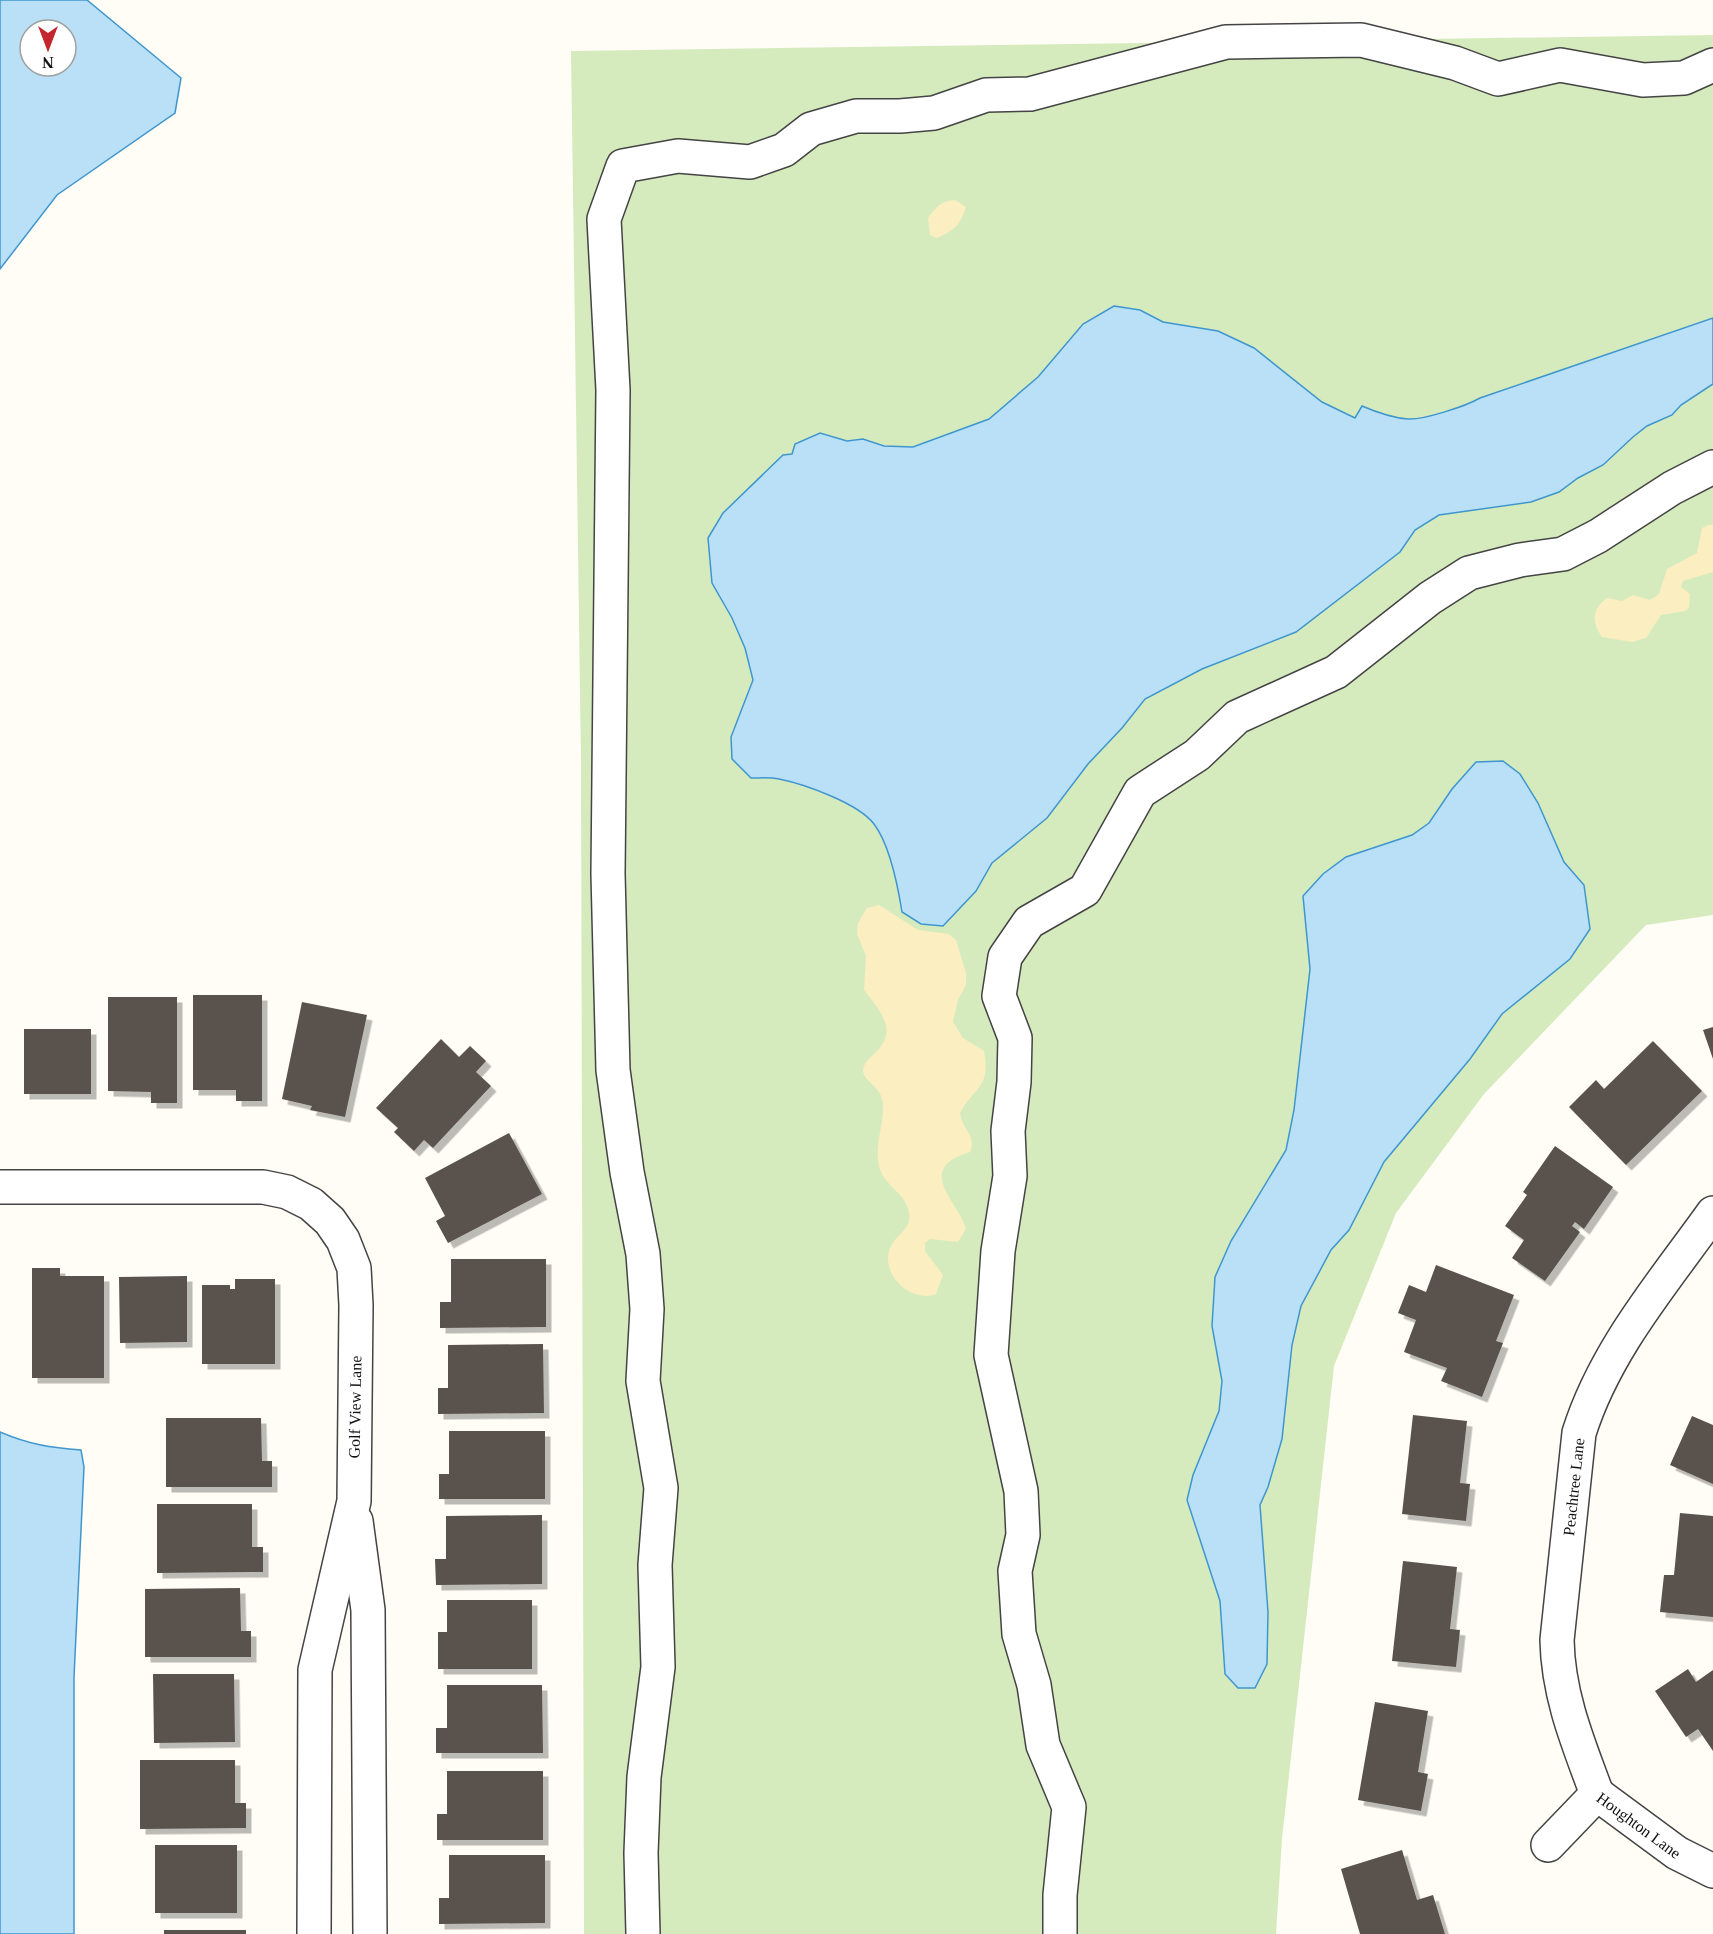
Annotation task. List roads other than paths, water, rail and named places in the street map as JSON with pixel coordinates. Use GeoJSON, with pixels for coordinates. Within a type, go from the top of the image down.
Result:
{"type":"FeatureCollection","features":[{"type":"Feature","properties":{"kind":"street"},"geometry":{"type":"LineString","coordinates":[[643,1934],[641,1842],[644,1777],[658,1667],[655,1565],[661,1488],[643,1381],[647,1309],[643,1254],[627,1172],[613,1070],[608,874],[613,390],[604,219],[624,166],[678,156],[750,162],[784,150],[811,129],[856,116],[934,113],[986,95],[1030,94],[1226,42],[1361,40],[1455,63],[1498,79],[1560,65],[1643,80],[1684,78],[1713,65]]}},
{"type":"Feature","properties":{"kind":"street"},"geometry":{"type":"LineString","coordinates":[[1060,1934],[1060,1895],[1069,1807],[1043,1745],[1034,1685],[1019,1634],[1015,1570],[1023,1535],[1021,1491],[992,1355],[998,1251],[1010,1176],[1008,1131],[1014,1082],[1015,1038],[999,996],[1005,957],[1029,922],[1085,890],[1140,792],[1197,755],[1237,717],[1336,672],[1430,598],[1469,573],[1520,560],[1563,554],[1598,536],[1672,488],[1713,467]]}},
{"type":"Feature","properties":{"kind":"street","name":"Golf View Lane"},"geometry":{"type":"LineString","coordinates":[[0,1188],[263,1187],[286,1192],[311,1204],[330,1221],[343,1240],[354,1268],[354,1502],[315,1670],[314,1934]]}},
{"type":"Feature","properties":{"kind":"street","name":"Peachtree Lane"},"geometry":{"type":"LineString","coordinates":[[1598,1794],[1566,1712],[1558,1664],[1557,1640],[1579,1433],[1589,1401],[1606,1368],[1636,1320],[1713,1213]]}},
{"type":"Feature","properties":{"kind":"street"},"geometry":{"type":"LineString","coordinates":[[354,1502],[368,1610],[370,1934]]}},
{"type":"Feature","properties":{"kind":"street","name":"Houghton Lane"},"geometry":{"type":"LineString","coordinates":[[1548,1845],[1598,1794],[1677,1853],[1713,1871]]}},
{"type":"Feature","properties":{"kind":"water"},"geometry":{"type":"Polygon","coordinates":[[[0,0],[87,0],[181,78],[175,113],[57,195],[0,269],[0,0]]]}},
{"type":"Feature","properties":{"kind":"water"},"geometry":{"type":"Polygon","coordinates":[[[1114,306],[1140,310],[1163,322],[1218,331],[1254,348],[1322,402],[1355,418],[1362,406],[1408,419],[1434,415],[1713,318],[1713,384],[1681,405],[1672,415],[1647,426],[1603,465],[1578,478],[1559,492],[1531,502],[1439,515],[1415,530],[1400,552],[1296,632],[1202,669],[1145,699],[1122,728],[1088,764],[1047,818],[992,863],[976,891],[943,926],[921,924],[902,912],[896,879],[885,843],[874,824],[866,816],[844,802],[802,785],[776,778],[751,778],[732,759],[731,737],[753,680],[745,648],[732,618],[712,583],[708,538],[723,513],[783,455],[792,454],[795,444],[820,433],[847,441],[863,439],[884,446],[913,447],[989,419],[1038,377],[1083,324],[1114,306]]]}},
{"type":"Feature","properties":{"kind":"water"},"geometry":{"type":"Polygon","coordinates":[[[1503,761],[1520,774],[1538,803],[1564,862],[1584,885],[1590,929],[1570,959],[1502,1014],[1470,1059],[1384,1162],[1349,1230],[1331,1250],[1301,1306],[1292,1345],[1282,1439],[1268,1487],[1260,1505],[1268,1612],[1267,1664],[1255,1688],[1238,1688],[1225,1674],[1220,1601],[1187,1500],[1193,1475],[1219,1411],[1222,1381],[1212,1326],[1215,1277],[1231,1241],[1286,1150],[1294,1110],[1310,969],[1303,896],[1323,874],[1346,857],[1412,835],[1429,823],[1452,789],[1476,762],[1503,761]]]}},
{"type":"Feature","properties":{"kind":"water"},"geometry":{"type":"Polygon","coordinates":[[[0,1432],[40,1445],[81,1450],[84,1467],[74,1677],[74,1934],[0,1934],[0,1432]]]}}]}
